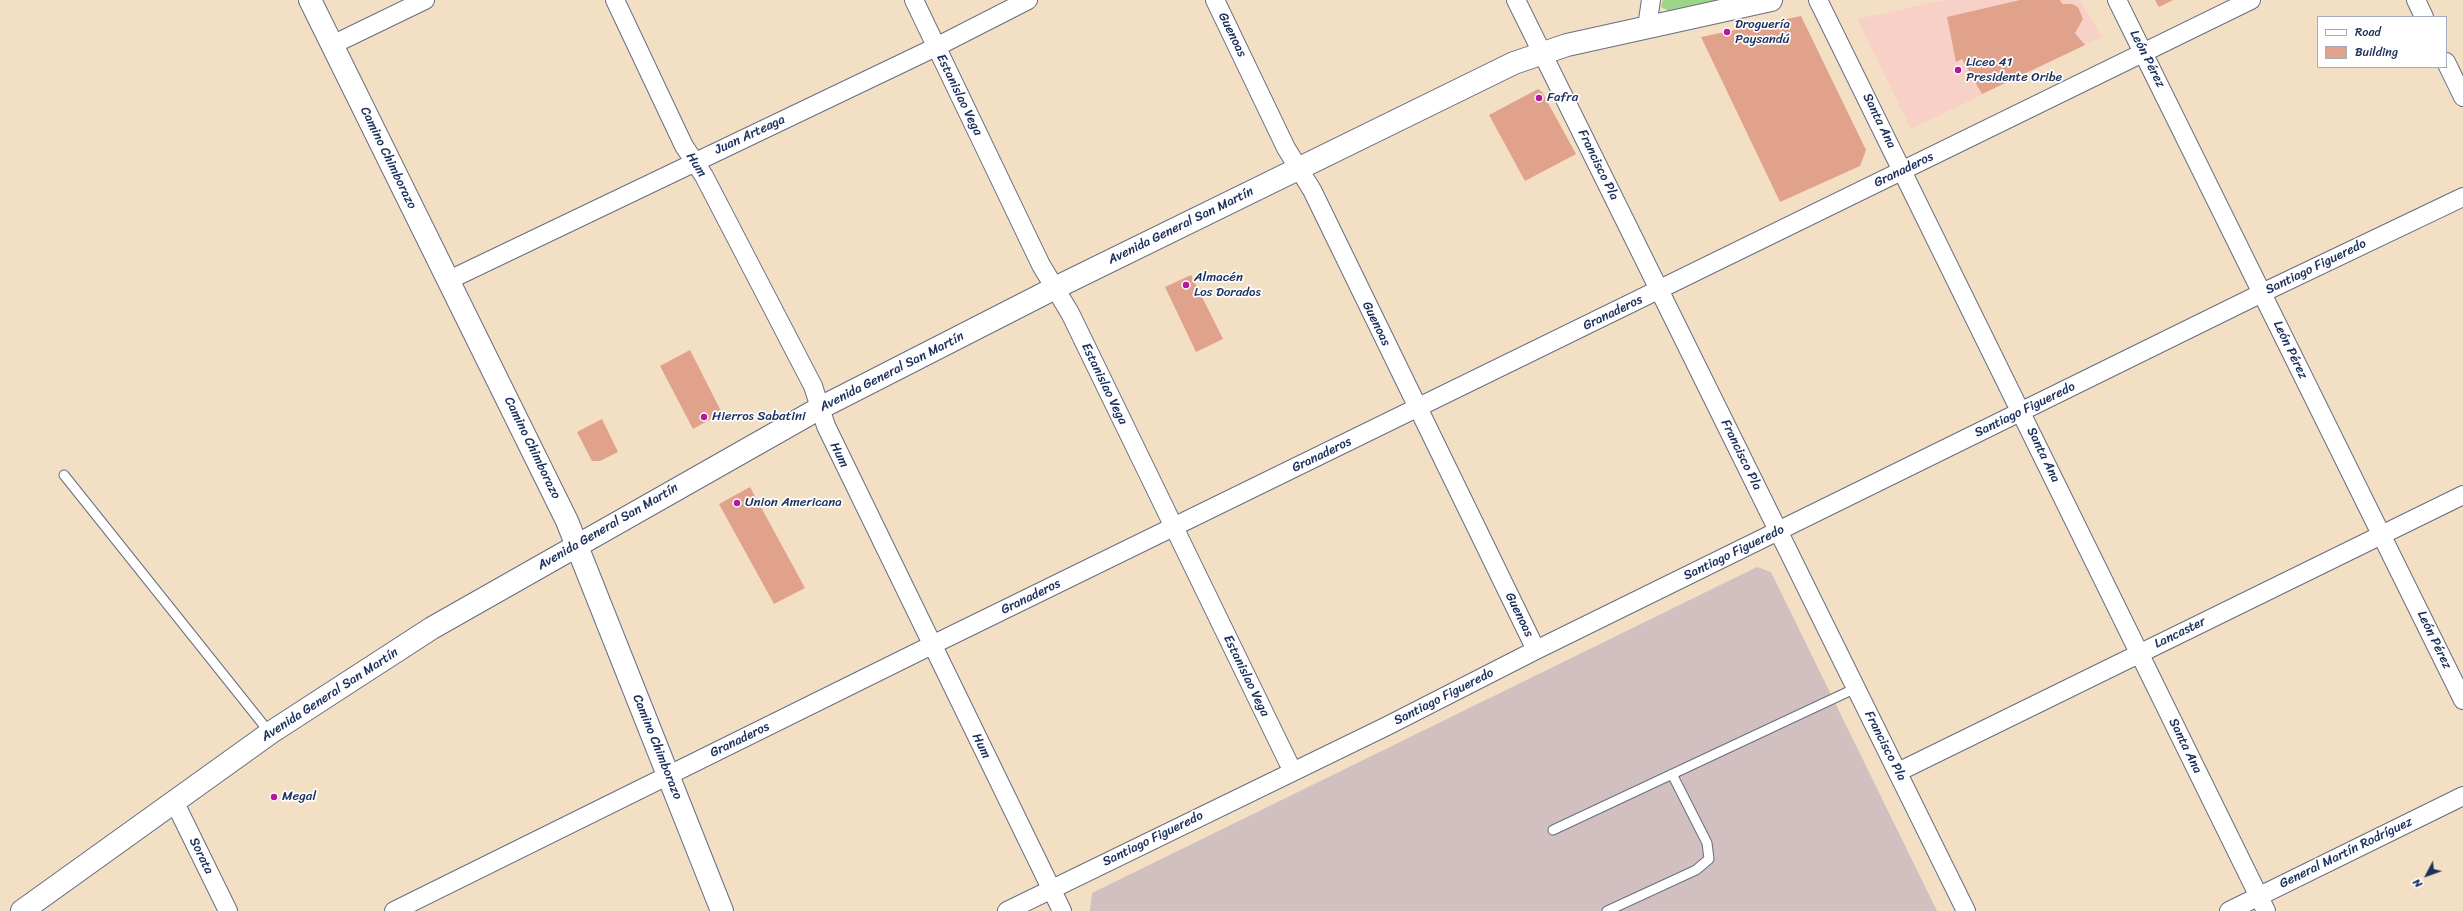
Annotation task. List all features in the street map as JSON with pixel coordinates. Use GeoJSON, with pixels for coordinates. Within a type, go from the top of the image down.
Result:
{"type":"FeatureCollection","features":[{"type":"Feature","properties":{"kind":"main road","name":"Camino Chimborazo"},"geometry":{"type":"LineString","coordinates":[[310,0],[567,521],[722,911]]}},
{"type":"Feature","properties":{"kind":"main road","name":"Avenida General San Martín"},"geometry":{"type":"LineString","coordinates":[[22,911],[270,733],[432,628],[576,544],[820,408],[1055,288],[1514,64],[1542,53],[1648,27],[1771,0]]}},
{"type":"Feature","properties":{"kind":"street"},"geometry":{"type":"LineString","coordinates":[[332,45],[425,0]]}},
{"type":"Feature","properties":{"kind":"street","name":"Hum"},"geometry":{"type":"LineString","coordinates":[[615,0],[684,146],[695,162],[813,386],[826,426],[1062,911]]}},
{"type":"Feature","properties":{"kind":"street","name":"Estanislao Vega"},"geometry":{"type":"LineString","coordinates":[[914,0],[1041,265],[1070,313],[1173,528],[1292,770]]}},
{"type":"Feature","properties":{"kind":"street","name":"Juan Arteaga"},"geometry":{"type":"LineString","coordinates":[[449,280],[936,47],[1028,0]]}},
{"type":"Feature","properties":{"kind":"street","name":"Guenoas"},"geometry":{"type":"LineString","coordinates":[[1215,0],[1286,148],[1312,190],[1416,408],[1536,650]]}},
{"type":"Feature","properties":{"kind":"street","name":"Francisco Pla"},"geometry":{"type":"LineString","coordinates":[[1516,0],[1966,911]]}},
{"type":"Feature","properties":{"kind":"street"},"geometry":{"type":"LineString","coordinates":[[1648,27],[1651,0]]}},
{"type":"Feature","properties":{"kind":"street","name":"Santa Ana"},"geometry":{"type":"LineString","coordinates":[[1818,0],[1903,170],[2262,904]]}},
{"type":"Feature","properties":{"kind":"street","name":"León Pérez"},"geometry":{"type":"LineString","coordinates":[[2117,0],[2463,700]]}},
{"type":"Feature","properties":{"kind":"street","name":"Granaderos"},"geometry":{"type":"LineString","coordinates":[[394,911],[932,645],[2251,0]]}},
{"type":"Feature","properties":{"kind":"street"},"geometry":{"type":"LineString","coordinates":[[2416,0],[2424,16]]}},
{"type":"Feature","properties":{"kind":"street"},"geometry":{"type":"LineString","coordinates":[[2447,64],[2463,97]]}},
{"type":"Feature","properties":{"kind":"street","name":"Santiago Figueredo"},"geometry":{"type":"LineString","coordinates":[[1007,911],[1292,770],[1387,726],[1536,650],[2262,293],[2463,197]]}},
{"type":"Feature","properties":{"kind":"street","name":"Lancaster"},"geometry":{"type":"LineString","coordinates":[[1898,772],[2381,533],[2463,495]]}},
{"type":"Feature","properties":{"kind":"street","name":"General Martín Rodríguez"},"geometry":{"type":"LineString","coordinates":[[2229,911],[2262,904],[2463,796]]}},
{"type":"Feature","properties":{"kind":"street","name":"Sorata"},"geometry":{"type":"LineString","coordinates":[[174,801],[228,911]]}},
{"type":"Feature","properties":{"kind":"lane"},"geometry":{"type":"LineString","coordinates":[[64,475],[270,733]]}},
{"type":"Feature","properties":{"kind":"lane"},"geometry":{"type":"LineString","coordinates":[[1553,830],[1856,688]]}},
{"type":"Feature","properties":{"kind":"lane"},"geometry":{"type":"LineString","coordinates":[[1607,911],[1696,870],[1709,859],[1707,843],[1672,774]]}},
{"type":"Feature","properties":{"kind":"shaded area","name":"Liceo 41 Presidente Oribe"},"geometry":{"type":"Polygon","coordinates":[[[1945,0],[2080,0],[2102,37],[1911,129],[1857,19],[1945,0]]]}},
{"type":"Feature","properties":{"kind":"shaded area"},"geometry":{"type":"Polygon","coordinates":[[[1757,567],[1771,572],[1937,911],[1090,911],[1092,893],[1757,567]]]}},
{"type":"Feature","properties":{"kind":"green space"},"geometry":{"type":"Polygon","coordinates":[[[1663,0],[1717,0],[1669,11],[1661,7],[1663,0]]]}},
{"type":"Feature","properties":{"kind":"building"},"geometry":{"type":"Polygon","coordinates":[[[2020,0],[2060,0],[2062,4],[2072,4],[2078,7],[2083,19],[2075,33],[2085,45],[1982,94],[1962,59],[1956,62],[1947,17],[2020,0]]]}},
{"type":"Feature","properties":{"kind":"building"},"geometry":{"type":"Polygon","coordinates":[[[2155,0],[2173,0],[2159,7],[2155,0]]]}},
{"type":"Feature","properties":{"kind":"building"},"geometry":{"type":"Polygon","coordinates":[[[1801,16],[1866,150],[1860,166],[1780,202],[1701,37],[1801,16]]]}},
{"type":"Feature","properties":{"kind":"building"},"geometry":{"type":"Polygon","coordinates":[[[1538,89],[1542,92],[1576,154],[1525,181],[1489,115],[1538,89]]]}},
{"type":"Feature","properties":{"kind":"building"},"geometry":{"type":"Polygon","coordinates":[[[1191,275],[1223,339],[1196,352],[1165,287],[1191,275]]]}},
{"type":"Feature","properties":{"kind":"building"},"geometry":{"type":"Polygon","coordinates":[[[690,350],[722,413],[693,429],[660,366],[690,350]]]}},
{"type":"Feature","properties":{"kind":"building"},"geometry":{"type":"Polygon","coordinates":[[[602,419],[618,452],[600,461],[592,461],[577,432],[602,419]]]}},
{"type":"Feature","properties":{"kind":"building"},"geometry":{"type":"Polygon","coordinates":[[[750,487],[805,588],[774,604],[719,504],[750,487]]]}},
{"type":"Feature","properties":{"kind":"place","name":"Droguería Paysandú"},"geometry":{"type":"Point","coordinates":[1727,32]}},
{"type":"Feature","properties":{"kind":"place","name":"Liceo 41 Presidente Oribe"},"geometry":{"type":"Point","coordinates":[1958,70]}},
{"type":"Feature","properties":{"kind":"place","name":"Fafra"},"geometry":{"type":"Point","coordinates":[1539,98]}},
{"type":"Feature","properties":{"kind":"place","name":"Almacén Los Dorados"},"geometry":{"type":"Point","coordinates":[1186,285]}},
{"type":"Feature","properties":{"kind":"place","name":"Hierros Sabatini"},"geometry":{"type":"Point","coordinates":[704,417]}},
{"type":"Feature","properties":{"kind":"place","name":"Union Americana"},"geometry":{"type":"Point","coordinates":[737,503]}},
{"type":"Feature","properties":{"kind":"place","name":"Megal"},"geometry":{"type":"Point","coordinates":[274,797]}}]}
